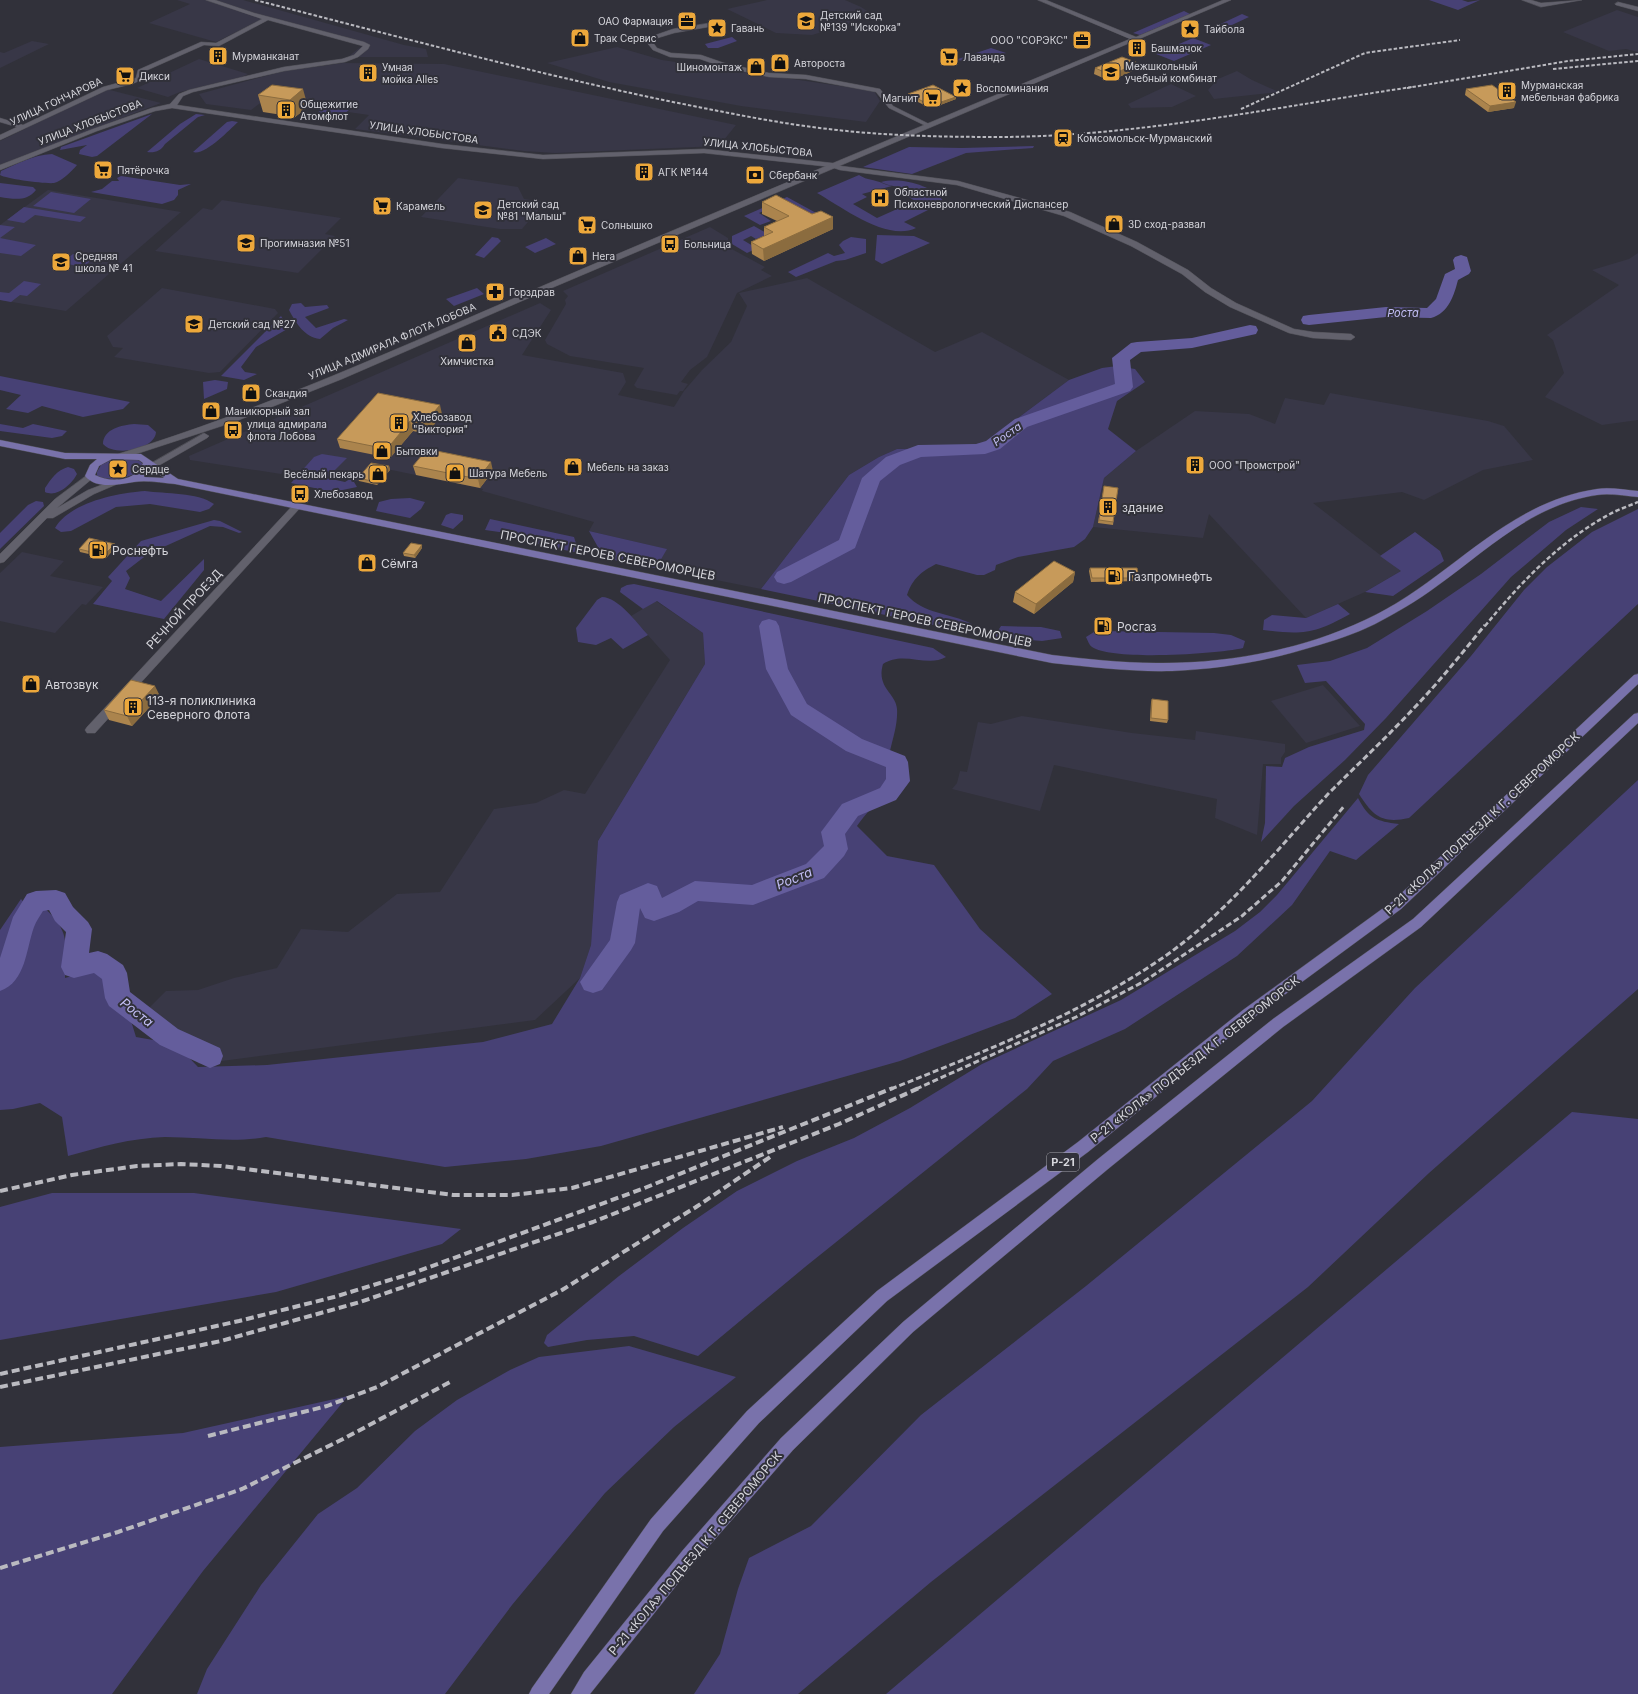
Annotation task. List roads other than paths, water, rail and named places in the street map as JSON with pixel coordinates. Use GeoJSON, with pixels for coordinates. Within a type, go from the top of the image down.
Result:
{"type":"FeatureCollection","features":[{"type":"Feature","properties":{"kind":"main road","name":"ПРОСПЕКТ ГЕРОЕВ СЕВЕРОМОРЦЕВ"},"geometry":{"type":"LineString","coordinates":[[0,443],[65,456],[141,457],[149,465],[175,481]]}},
{"type":"Feature","properties":{"kind":"main road","name":"ПРОСПЕКТ ГЕРОЕВ СЕВЕРОМОРЦЕВ"},"geometry":{"type":"LineString","coordinates":[[65,456],[83,466],[89,474],[100,482],[117,482],[133,479],[175,481],[1052,659],[1118,666],[1172,667],[1245,659],[1295,648],[1333,637],[1388,614],[1533,512],[1561,499],[1592,492],[1607,491],[1638,494]]}},
{"type":"Feature","properties":{"kind":"main road","name":"ПРОСПЕКТ ГЕРОЕВ СЕВЕРОМОРЦЕВ"},"geometry":{"type":"LineString","coordinates":[[89,474],[97,462],[111,456]]}},
{"type":"Feature","properties":{"kind":"main road","name":"ПРОСПЕКТ ГЕРОЕВ СЕВЕРОМОРЦЕВ"},"geometry":{"type":"LineString","coordinates":[[133,479],[149,465]]}},
{"type":"Feature","properties":{"kind":"main road","name":"Р-21 «КОЛА» ПОДЪЕЗД К Г. СЕВЕРОМОРСК"},"geometry":{"type":"LineString","coordinates":[[538,1694],[657,1525],[753,1417],[876,1301],[1083,1147],[1248,1014],[1397,905],[1638,678]]}},
{"type":"Feature","properties":{"kind":"main road","name":"Р-21 «КОЛА» ПОДЪЕЗД К Г. СЕВЕРОМОРСК"},"geometry":{"type":"LineString","coordinates":[[580,1694],[590,1678],[690,1556],[787,1444],[908,1327],[1103,1164],[1278,1023],[1417,923],[1638,717]]}},
{"type":"Feature","properties":{"kind":"street"},"geometry":{"type":"LineString","coordinates":[[172,106],[181,96],[195,90],[284,69],[343,61],[356,56],[366,48],[367,45],[209,0]]}},
{"type":"Feature","properties":{"kind":"street"},"geometry":{"type":"LineString","coordinates":[[1041,0],[1136,39]]}},
{"type":"Feature","properties":{"kind":"street","name":"УЛИЦА АДМИРАЛА ФЛОТА ЛОБОВА"},"geometry":{"type":"LineString","coordinates":[[121,456],[227,422],[346,373],[832,165],[1228,0]]}},
{"type":"Feature","properties":{"kind":"street"},"geometry":{"type":"LineString","coordinates":[[1525,0],[1541,5],[1579,0]]}},
{"type":"Feature","properties":{"kind":"street"},"geometry":{"type":"LineString","coordinates":[[1623,0],[1625,1],[1618,4],[1638,9]]}},
{"type":"Feature","properties":{"kind":"street","name":"УЛИЦА ГОНЧАРОВА"},"geometry":{"type":"LineString","coordinates":[[0,138],[104,88],[135,81],[139,79],[140,71],[203,43],[217,45],[268,18]]}},
{"type":"Feature","properties":{"kind":"street"},"geometry":{"type":"LineString","coordinates":[[723,23],[673,31],[647,39],[655,49],[670,55],[701,57],[722,65],[769,75],[806,77],[878,90],[890,107],[928,125]]}},
{"type":"Feature","properties":{"kind":"street","name":"УЛИЦА ХЛОБЫСТОВА"},"geometry":{"type":"LineString","coordinates":[[0,168],[154,109],[172,106],[442,146],[544,157],[704,151],[832,165],[840,168],[964,184],[1067,214],[1148,251],[1185,272],[1208,290],[1233,305],[1292,332],[1313,335],[1351,337]]}},
{"type":"Feature","properties":{"kind":"street"},"geometry":{"type":"LineString","coordinates":[[0,120],[23,128]]}},
{"type":"Feature","properties":{"kind":"street","name":"УЛИЦА АДМИРАЛА ФЛОТА ЛОБОВА"},"geometry":{"type":"LineString","coordinates":[[149,465],[227,422]]}},
{"type":"Feature","properties":{"kind":"street"},"geometry":{"type":"LineString","coordinates":[[0,560],[39,523],[58,501],[89,474]]}},
{"type":"Feature","properties":{"kind":"street"},"geometry":{"type":"LineString","coordinates":[[39,523],[91,492],[117,482]]}},
{"type":"Feature","properties":{"kind":"street","name":"РЕЧНОЙ ПРОЕЗД"},"geometry":{"type":"LineString","coordinates":[[90,730],[297,506]]}},
{"type":"Feature","properties":{"kind":"waterway","name":"Роста"},"geometry":{"type":"LineString","coordinates":[[1309,320],[1386,312],[1431,313],[1444,301],[1451,277],[1463,271],[1461,260]]}},
{"type":"Feature","properties":{"kind":"waterway","name":"Роста"},"geometry":{"type":"LineString","coordinates":[[784,577],[848,544],[871,478],[893,461],[918,451],[978,450],[993,445],[1021,423],[1124,387],[1121,358],[1137,347],[1192,343],[1250,330]]}},
{"type":"Feature","properties":{"kind":"waterway","name":"Роста"},"geometry":{"type":"LineString","coordinates":[[593,982],[622,943],[629,902],[648,893],[654,911],[670,905],[695,891],[753,895],[815,871],[836,849],[833,832],[850,810],[888,794],[898,781],[897,762],[854,745],[799,709],[777,669],[769,626]]}},
{"type":"Feature","properties":{"kind":"waterway","name":"Роста"},"geometry":{"type":"LineString","coordinates":[[0,980],[11,964],[22,924],[36,901],[56,900],[64,914],[79,929],[74,967],[98,962],[114,973],[118,998],[169,1037],[210,1056]]}},
{"type":"Feature","properties":{"kind":"railway"},"geometry":{"type":"LineString","coordinates":[[255,0],[512,66],[616,90],[752,117],[837,130],[878,134],[1002,137],[1105,132],[1208,119],[1412,87]]}},
{"type":"Feature","properties":{"kind":"railway"},"geometry":{"type":"LineString","coordinates":[[1241,109],[1365,53],[1460,40]]}},
{"type":"Feature","properties":{"kind":"railway"},"geometry":{"type":"LineString","coordinates":[[1407,88],[1568,61],[1638,54]]}},
{"type":"Feature","properties":{"kind":"railway"},"geometry":{"type":"LineString","coordinates":[[1553,69],[1638,61]]}},
{"type":"Feature","properties":{"kind":"railway"},"geometry":{"type":"LineString","coordinates":[[1485,626],[1527,578],[1574,537],[1613,512],[1638,502]]}},
{"type":"Feature","properties":{"kind":"railway"},"geometry":{"type":"LineString","coordinates":[[891,1089],[994,1047],[1062,1016],[1127,981],[1182,943],[1205,924],[1248,883],[1328,794],[1424,697],[1485,625]]}},
{"type":"Feature","properties":{"kind":"railway"},"geometry":{"type":"LineString","coordinates":[[916,1089],[1076,1017],[1143,982],[1242,916],[1282,881],[1345,805]]}},
{"type":"Feature","properties":{"kind":"railway"},"geometry":{"type":"LineString","coordinates":[[0,1374],[239,1321],[334,1297],[413,1273],[642,1189],[893,1088]]}},
{"type":"Feature","properties":{"kind":"railway"},"geometry":{"type":"LineString","coordinates":[[0,1387],[221,1341],[360,1302],[593,1222],[839,1124],[919,1088]]}},
{"type":"Feature","properties":{"kind":"railway"},"geometry":{"type":"LineString","coordinates":[[0,1191],[72,1175],[137,1166],[181,1164],[221,1166],[453,1195],[512,1195],[572,1188],[783,1127]]}},
{"type":"Feature","properties":{"kind":"railway"},"geometry":{"type":"LineString","coordinates":[[208,1436],[327,1406],[377,1387],[562,1290],[696,1207],[773,1155]]}},
{"type":"Feature","properties":{"kind":"railway"},"geometry":{"type":"LineString","coordinates":[[0,1568],[118,1532],[242,1489],[343,1439],[452,1381]]}},
{"type":"Feature","properties":{"kind":"place","name":"ОАО Фармация"},"geometry":{"type":"Point","coordinates":[687,21]}},
{"type":"Feature","properties":{"kind":"place","name":"Детский сад №139 \"Искорка\""},"geometry":{"type":"Point","coordinates":[806,21]}},
{"type":"Feature","properties":{"kind":"place","name":"Гавань"},"geometry":{"type":"Point","coordinates":[717,28]}},
{"type":"Feature","properties":{"kind":"place","name":"Тайбола"},"geometry":{"type":"Point","coordinates":[1190,29]}},
{"type":"Feature","properties":{"kind":"place","name":"Трак Сервис"},"geometry":{"type":"Point","coordinates":[580,38]}},
{"type":"Feature","properties":{"kind":"place","name":"ООО \"СОРЭКС\""},"geometry":{"type":"Point","coordinates":[1082,40]}},
{"type":"Feature","properties":{"kind":"place","name":"Башмачок"},"geometry":{"type":"Point","coordinates":[1137,48]}},
{"type":"Feature","properties":{"kind":"place","name":"Мурманканат"},"geometry":{"type":"Point","coordinates":[218,56]}},
{"type":"Feature","properties":{"kind":"place","name":"Лаванда"},"geometry":{"type":"Point","coordinates":[949,57]}},
{"type":"Feature","properties":{"kind":"place","name":"Автороста"},"geometry":{"type":"Point","coordinates":[780,63]}},
{"type":"Feature","properties":{"kind":"place","name":"Шиномонтаж"},"geometry":{"type":"Point","coordinates":[756,67]}},
{"type":"Feature","properties":{"kind":"place","name":"Межшкольный учебный комбинат"},"geometry":{"type":"Point","coordinates":[1111,72]}},
{"type":"Feature","properties":{"kind":"place","name":"Умная мойка Alles"},"geometry":{"type":"Point","coordinates":[368,73]}},
{"type":"Feature","properties":{"kind":"place","name":"Дикси"},"geometry":{"type":"Point","coordinates":[125,76]}},
{"type":"Feature","properties":{"kind":"place","name":"Воспоминания"},"geometry":{"type":"Point","coordinates":[962,88]}},
{"type":"Feature","properties":{"kind":"place","name":"Мурманская мебельная фабрика"},"geometry":{"type":"Point","coordinates":[1507,91]}},
{"type":"Feature","properties":{"kind":"place","name":"Магнит"},"geometry":{"type":"Point","coordinates":[932,98]}},
{"type":"Feature","properties":{"kind":"place","name":"Общежитие Атомфлот"},"geometry":{"type":"Point","coordinates":[286,110]}},
{"type":"Feature","properties":{"kind":"place","name":"Комсомольск-Мурманский"},"geometry":{"type":"Point","coordinates":[1063,138]}},
{"type":"Feature","properties":{"kind":"place","name":"Пятёрочка"},"geometry":{"type":"Point","coordinates":[103,170]}},
{"type":"Feature","properties":{"kind":"place","name":"АГК №144"},"geometry":{"type":"Point","coordinates":[644,172]}},
{"type":"Feature","properties":{"kind":"place","name":"Сбербанк"},"geometry":{"type":"Point","coordinates":[755,175]}},
{"type":"Feature","properties":{"kind":"place","name":"Областной Психоневрологический Диспансер"},"geometry":{"type":"Point","coordinates":[880,198]}},
{"type":"Feature","properties":{"kind":"place","name":"Карамель"},"geometry":{"type":"Point","coordinates":[382,206]}},
{"type":"Feature","properties":{"kind":"place","name":"Детский сад №81 \"Малыш\""},"geometry":{"type":"Point","coordinates":[483,210]}},
{"type":"Feature","properties":{"kind":"place","name":"3D сход-развал"},"geometry":{"type":"Point","coordinates":[1114,224]}},
{"type":"Feature","properties":{"kind":"place","name":"Солнышко"},"geometry":{"type":"Point","coordinates":[587,225]}},
{"type":"Feature","properties":{"kind":"place","name":"Прогимназия №51"},"geometry":{"type":"Point","coordinates":[246,243]}},
{"type":"Feature","properties":{"kind":"place","name":"Больница"},"geometry":{"type":"Point","coordinates":[670,244]}},
{"type":"Feature","properties":{"kind":"place","name":"Нега"},"geometry":{"type":"Point","coordinates":[578,256]}},
{"type":"Feature","properties":{"kind":"place","name":"Средняя школа № 41"},"geometry":{"type":"Point","coordinates":[61,262]}},
{"type":"Feature","properties":{"kind":"place","name":"Горздрав"},"geometry":{"type":"Point","coordinates":[495,292]}},
{"type":"Feature","properties":{"kind":"place","name":"Детский сад №27"},"geometry":{"type":"Point","coordinates":[194,324]}},
{"type":"Feature","properties":{"kind":"place","name":"СДЭК"},"geometry":{"type":"Point","coordinates":[498,333]}},
{"type":"Feature","properties":{"kind":"place","name":"Химчистка"},"geometry":{"type":"Point","coordinates":[467,343]}},
{"type":"Feature","properties":{"kind":"place","name":"Скандия"},"geometry":{"type":"Point","coordinates":[251,393]}},
{"type":"Feature","properties":{"kind":"place","name":"Маникюрный зал"},"geometry":{"type":"Point","coordinates":[211,411]}},
{"type":"Feature","properties":{"kind":"place","name":"Хлебозавод \"Виктория\""},"geometry":{"type":"Point","coordinates":[399,423]}},
{"type":"Feature","properties":{"kind":"place","name":"улица адмирала флота Лобова"},"geometry":{"type":"Point","coordinates":[233,430]}},
{"type":"Feature","properties":{"kind":"place","name":"Бытовки"},"geometry":{"type":"Point","coordinates":[382,451]}},
{"type":"Feature","properties":{"kind":"place","name":"ООО \"Промстрой\""},"geometry":{"type":"Point","coordinates":[1195,465]}},
{"type":"Feature","properties":{"kind":"place","name":"Мебель на заказ"},"geometry":{"type":"Point","coordinates":[573,467]}},
{"type":"Feature","properties":{"kind":"place","name":"Сердце"},"geometry":{"type":"Point","coordinates":[118,469]}},
{"type":"Feature","properties":{"kind":"place","name":"Шатура Мебель"},"geometry":{"type":"Point","coordinates":[455,473]}},
{"type":"Feature","properties":{"kind":"place","name":"Весёлый пекарь"},"geometry":{"type":"Point","coordinates":[378,474]}},
{"type":"Feature","properties":{"kind":"place","name":"Хлебозавод"},"geometry":{"type":"Point","coordinates":[300,494]}},
{"type":"Feature","properties":{"kind":"place","name":"здание"},"geometry":{"type":"Point","coordinates":[1108,507]}},
{"type":"Feature","properties":{"kind":"place","name":"Роснефть"},"geometry":{"type":"Point","coordinates":[98,550]}},
{"type":"Feature","properties":{"kind":"place","name":"Сёмга"},"geometry":{"type":"Point","coordinates":[367,563]}},
{"type":"Feature","properties":{"kind":"place","name":"Газпромнефть"},"geometry":{"type":"Point","coordinates":[1114,576]}},
{"type":"Feature","properties":{"kind":"place","name":"Росгаз"},"geometry":{"type":"Point","coordinates":[1103,626]}},
{"type":"Feature","properties":{"kind":"place","name":"Автозвук"},"geometry":{"type":"Point","coordinates":[31,684]}},
{"type":"Feature","properties":{"kind":"place","name":"113-я поликлиника Северного Флота"},"geometry":{"type":"Point","coordinates":[133,707]}}]}
